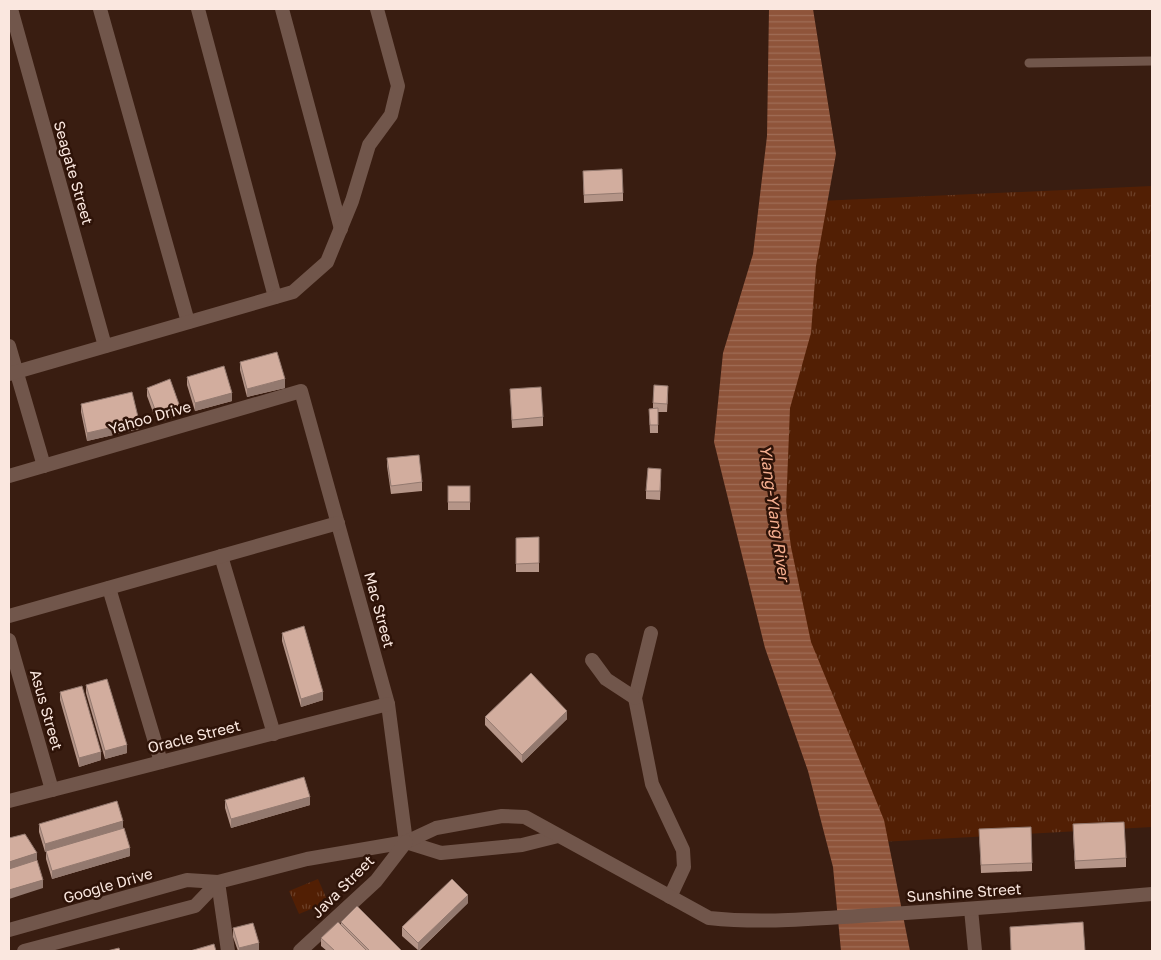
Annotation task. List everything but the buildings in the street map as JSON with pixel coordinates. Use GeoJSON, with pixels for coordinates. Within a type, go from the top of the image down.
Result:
{"type":"FeatureCollection","features":[{"type":"Feature","properties":{"kind":"street","name":"Seagate Street"},"geometry":{"type":"LineString","coordinates":[[11,9],[104,346]]}},
{"type":"Feature","properties":{"kind":"street"},"geometry":{"type":"LineString","coordinates":[[100,9],[188,322]]}},
{"type":"Feature","properties":{"kind":"street"},"geometry":{"type":"LineString","coordinates":[[198,9],[275,297]]}},
{"type":"Feature","properties":{"kind":"street"},"geometry":{"type":"LineString","coordinates":[[282,9],[340,229]]}},
{"type":"Feature","properties":{"kind":"street"},"geometry":{"type":"LineString","coordinates":[[12,373],[293,292],[327,262],[352,201],[369,144],[391,115],[398,86],[377,9]]}},
{"type":"Feature","properties":{"kind":"street"},"geometry":{"type":"LineString","coordinates":[[9,346],[12,373],[44,466]]}},
{"type":"Feature","properties":{"kind":"street","name":"Yahoo Drive"},"geometry":{"type":"LineString","coordinates":[[9,476],[301,391]]}},
{"type":"Feature","properties":{"kind":"street","name":"Mac Street"},"geometry":{"type":"LineString","coordinates":[[301,391],[388,704],[406,842]]}},
{"type":"Feature","properties":{"kind":"street"},"geometry":{"type":"LineString","coordinates":[[9,616],[338,524]]}},
{"type":"Feature","properties":{"kind":"street"},"geometry":{"type":"LineString","coordinates":[[221,556],[274,734]]}},
{"type":"Feature","properties":{"kind":"street"},"geometry":{"type":"LineString","coordinates":[[110,588],[161,762]]}},
{"type":"Feature","properties":{"kind":"street"},"geometry":{"type":"LineString","coordinates":[[652,632],[635,698],[652,784],[683,850],[684,867],[670,897]]}},
{"type":"Feature","properties":{"kind":"street","name":"Asus Street"},"geometry":{"type":"LineString","coordinates":[[9,640],[52,790]]}},
{"type":"Feature","properties":{"kind":"street"},"geometry":{"type":"LineString","coordinates":[[592,660],[606,679],[635,698]]}},
{"type":"Feature","properties":{"kind":"street","name":"Oracle Street"},"geometry":{"type":"LineString","coordinates":[[9,801],[388,704]]}},
{"type":"Feature","properties":{"kind":"street","name":"Sunshine Street"},"geometry":{"type":"LineString","coordinates":[[406,842],[436,828],[502,816],[525,817],[709,918],[739,922],[971,909],[1152,894]]}},
{"type":"Feature","properties":{"kind":"street"},"geometry":{"type":"LineString","coordinates":[[406,842],[441,852],[500,845],[522,845],[558,836]]}},
{"type":"Feature","properties":{"kind":"street","name":"Google Drive"},"geometry":{"type":"LineString","coordinates":[[9,930],[187,880],[218,882],[307,859],[406,842]]}},
{"type":"Feature","properties":{"kind":"street","name":"Java Street"},"geometry":{"type":"LineString","coordinates":[[300,951],[376,881],[406,842]]}},
{"type":"Feature","properties":{"kind":"street"},"geometry":{"type":"LineString","coordinates":[[24,951],[195,906],[218,882]]}},
{"type":"Feature","properties":{"kind":"street"},"geometry":{"type":"LineString","coordinates":[[218,882],[228,951]]}},
{"type":"Feature","properties":{"kind":"street"},"geometry":{"type":"LineString","coordinates":[[971,909],[975,951]]}},
{"type":"Feature","properties":{"kind":"lane"},"geometry":{"type":"LineString","coordinates":[[1029,62],[1152,61]]}},
{"type":"Feature","properties":{"kind":"green space"},"geometry":{"type":"Polygon","coordinates":[[[1152,186],[1152,827],[862,843],[746,494],[775,203],[1152,186]]]}},
{"type":"Feature","properties":{"kind":"green space"},"geometry":{"type":"Polygon","coordinates":[[[318,879],[328,902],[299,914],[289,891],[318,879]]]}},
{"type":"Feature","properties":{"kind":"water","name":"Ylang-Ylang River"},"geometry":{"type":"Polygon","coordinates":[[[769,9],[813,9],[836,154],[816,266],[811,333],[790,408],[786,509],[791,547],[811,642],[884,820],[910,951],[841,951],[833,867],[808,771],[765,648],[714,442],[723,353],[753,254],[767,136],[769,9]]]}}]}
